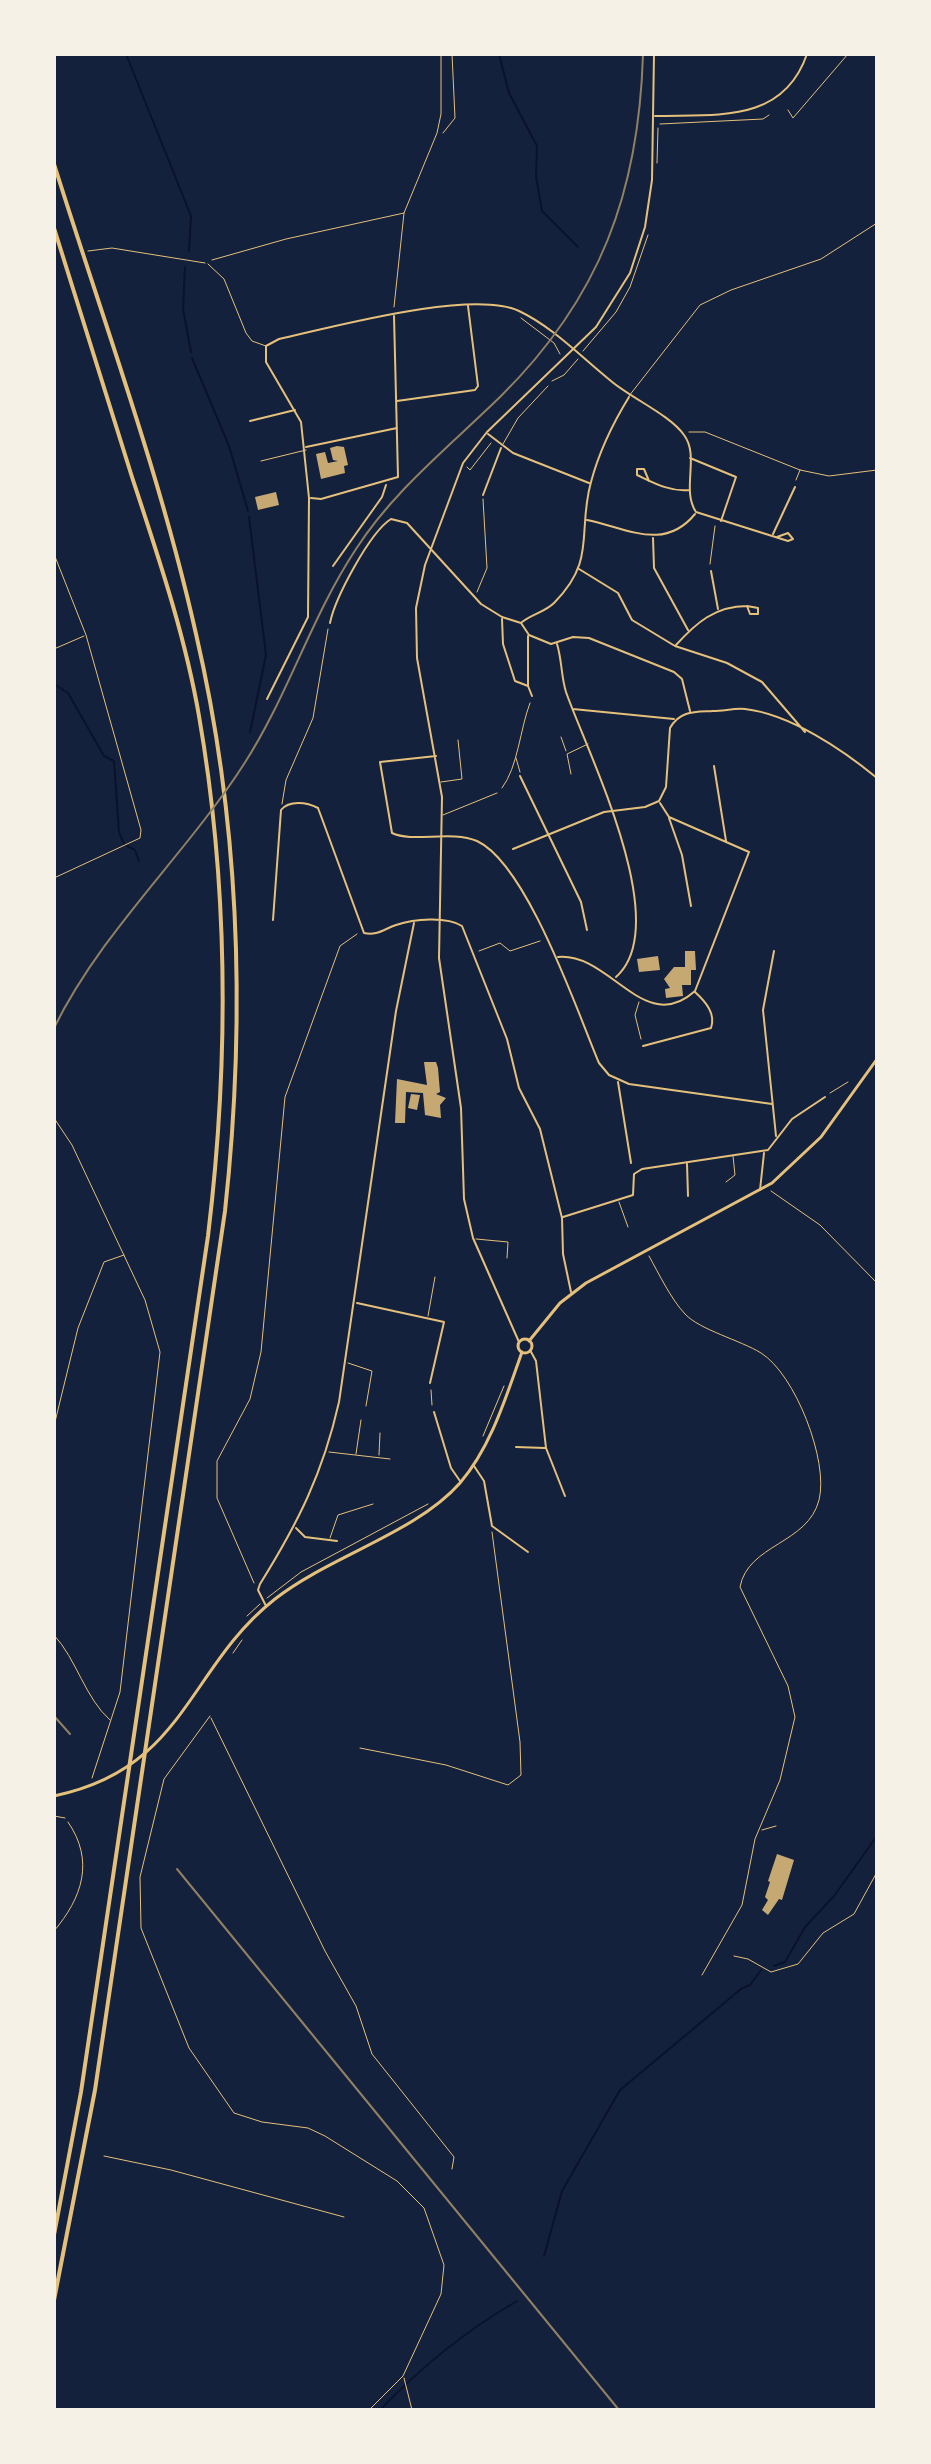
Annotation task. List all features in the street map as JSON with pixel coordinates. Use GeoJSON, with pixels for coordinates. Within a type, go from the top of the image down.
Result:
{"type":"FeatureCollection","features":[{"type":"Feature","properties":{"kind":"highway"},"geometry":{"type":"LineString","coordinates":[[54,164],[177,556],[206,680],[225,798],[237,985],[235,1095],[227,1196],[97,2077],[54,2300]]}},
{"type":"Feature","properties":{"kind":"highway"},"geometry":{"type":"LineString","coordinates":[[54,228],[170,596],[197,706],[213,814],[224,984],[222,1099],[215,1178],[81,2092],[54,2235]]}},
{"type":"Feature","properties":{"kind":"main road"},"geometry":{"type":"LineString","coordinates":[[54,1796],[106,1778],[146,1753],[170,1729],[233,1641],[267,1606],[313,1573],[424,1513],[461,1482],[488,1440],[522,1352],[519,1342],[529,1341],[572,1293],[763,1189],[821,1137],[877,1059]]}},
{"type":"Feature","properties":{"kind":"main road"},"geometry":{"type":"LineString","coordinates":[[522,1352],[530,1350],[529,1341]]}},
{"type":"Feature","properties":{"kind":"street"},"geometry":{"type":"LineString","coordinates":[[519,1342],[473,1238],[464,1199],[461,1108],[441,987],[441,782],[415,636],[418,590],[455,478],[487,432],[574,350],[610,310],[636,260],[652,180],[654,54]]}},
{"type":"Feature","properties":{"kind":"street"},"geometry":{"type":"LineString","coordinates":[[654,116],[762,107],[791,86],[807,54]]}},
{"type":"Feature","properties":{"kind":"street"},"geometry":{"type":"LineString","coordinates":[[267,699],[308,617],[309,498],[306,449],[296,409],[266,362],[266,346],[279,339],[467,305],[489,304],[519,311],[581,355],[629,396],[684,434],[689,458],[690,490],[696,512]]}},
{"type":"Feature","properties":{"kind":"street"},"geometry":{"type":"LineString","coordinates":[[397,401],[475,390],[478,386],[467,305]]}},
{"type":"Feature","properties":{"kind":"street"},"geometry":{"type":"LineString","coordinates":[[309,498],[316,500],[385,483],[399,474],[394,316]]}},
{"type":"Feature","properties":{"kind":"street"},"geometry":{"type":"LineString","coordinates":[[521,623],[554,604],[579,569],[584,553],[590,484],[611,428],[629,396]]}},
{"type":"Feature","properties":{"kind":"street"},"geometry":{"type":"LineString","coordinates":[[250,421],[296,409]]}},
{"type":"Feature","properties":{"kind":"street"},"geometry":{"type":"LineString","coordinates":[[306,449],[399,427]]}},
{"type":"Feature","properties":{"kind":"street"},"geometry":{"type":"LineString","coordinates":[[487,432],[502,447],[590,484]]}},
{"type":"Feature","properties":{"kind":"street"},"geometry":{"type":"LineString","coordinates":[[483,495],[502,447]]}},
{"type":"Feature","properties":{"kind":"street"},"geometry":{"type":"LineString","coordinates":[[689,458],[736,477],[721,521]]}},
{"type":"Feature","properties":{"kind":"street"},"geometry":{"type":"LineString","coordinates":[[649,481],[672,490],[690,490]]}},
{"type":"Feature","properties":{"kind":"street"},"geometry":{"type":"LineString","coordinates":[[333,566],[382,497],[385,483]]}},
{"type":"Feature","properties":{"kind":"street"},"geometry":{"type":"LineString","coordinates":[[772,535],[795,487]]}},
{"type":"Feature","properties":{"kind":"street"},"geometry":{"type":"LineString","coordinates":[[586,520],[653,537],[679,530],[696,512]]}},
{"type":"Feature","properties":{"kind":"street"},"geometry":{"type":"LineString","coordinates":[[696,512],[777,537]]}},
{"type":"Feature","properties":{"kind":"street"},"geometry":{"type":"LineString","coordinates":[[330,623],[335,606],[366,551],[389,520],[404,521],[475,598],[502,617],[521,623],[529,635],[528,686],[532,696]]}},
{"type":"Feature","properties":{"kind":"street"},"geometry":{"type":"LineString","coordinates":[[653,537],[654,568],[689,632]]}},
{"type":"Feature","properties":{"kind":"street"},"geometry":{"type":"LineString","coordinates":[[579,569],[618,593],[632,620],[675,646],[727,663],[762,682],[806,733]]}},
{"type":"Feature","properties":{"kind":"street"},"geometry":{"type":"LineString","coordinates":[[711,571],[719,610]]}},
{"type":"Feature","properties":{"kind":"street"},"geometry":{"type":"LineString","coordinates":[[675,646],[719,610],[747,606]]}},
{"type":"Feature","properties":{"kind":"street"},"geometry":{"type":"LineString","coordinates":[[502,617],[503,644],[515,681],[528,686]]}},
{"type":"Feature","properties":{"kind":"street"},"geometry":{"type":"LineString","coordinates":[[529,635],[557,644],[573,637],[589,638],[674,672],[682,679],[691,712]]}},
{"type":"Feature","properties":{"kind":"street"},"geometry":{"type":"LineString","coordinates":[[557,644],[562,681],[614,809],[626,856],[635,929],[631,956],[615,978]]}},
{"type":"Feature","properties":{"kind":"street"},"geometry":{"type":"LineString","coordinates":[[573,709],[590,708],[675,719],[691,712],[744,709],[806,733],[877,778]]}},
{"type":"Feature","properties":{"kind":"street"},"geometry":{"type":"LineString","coordinates":[[513,849],[614,809],[645,807],[659,801],[666,787],[668,734],[675,719]]}},
{"type":"Feature","properties":{"kind":"street"},"geometry":{"type":"LineString","coordinates":[[436,756],[385,760],[379,764],[392,833],[474,840],[499,856],[556,957],[599,1063],[618,1081],[772,1104]]}},
{"type":"Feature","properties":{"kind":"street"},"geometry":{"type":"LineString","coordinates":[[714,766],[725,842]]}},
{"type":"Feature","properties":{"kind":"street"},"geometry":{"type":"LineString","coordinates":[[520,776],[581,902],[587,930]]}},
{"type":"Feature","properties":{"kind":"street"},"geometry":{"type":"LineString","coordinates":[[659,801],[669,817],[682,855],[691,906]]}},
{"type":"Feature","properties":{"kind":"street"},"geometry":{"type":"LineString","coordinates":[[273,920],[282,806],[306,804],[318,808],[363,931],[374,935],[414,922],[440,920],[462,926],[507,1039],[519,1088],[540,1129],[562,1218],[563,1254],[572,1293]]}},
{"type":"Feature","properties":{"kind":"street"},"geometry":{"type":"LineString","coordinates":[[556,957],[588,963],[615,978],[639,1001],[656,1005],[673,1004],[695,991],[749,852],[669,817]]}},
{"type":"Feature","properties":{"kind":"street"},"geometry":{"type":"LineString","coordinates":[[267,1606],[258,1590],[295,1527],[326,1452],[355,1303],[396,1011],[414,922]]}},
{"type":"Feature","properties":{"kind":"street"},"geometry":{"type":"LineString","coordinates":[[774,951],[763,1010],[777,1138]]}},
{"type":"Feature","properties":{"kind":"street"},"geometry":{"type":"LineString","coordinates":[[643,1046],[711,1028],[713,1022],[709,1008],[695,991]]}},
{"type":"Feature","properties":{"kind":"street"},"geometry":{"type":"LineString","coordinates":[[618,1081],[631,1163]]}},
{"type":"Feature","properties":{"kind":"street"},"geometry":{"type":"LineString","coordinates":[[562,1218],[635,1193],[637,1170],[764,1151],[792,1119],[825,1097]]}},
{"type":"Feature","properties":{"kind":"street"},"geometry":{"type":"LineString","coordinates":[[763,1189],[764,1151]]}},
{"type":"Feature","properties":{"kind":"street"},"geometry":{"type":"LineString","coordinates":[[687,1163],[688,1196]]}},
{"type":"Feature","properties":{"kind":"street"},"geometry":{"type":"LineString","coordinates":[[355,1303],[444,1322],[430,1383]]}},
{"type":"Feature","properties":{"kind":"street"},"geometry":{"type":"LineString","coordinates":[[530,1350],[536,1361],[546,1448],[565,1496]]}},
{"type":"Feature","properties":{"kind":"street"},"geometry":{"type":"LineString","coordinates":[[434,1412],[451,1468],[461,1482]]}},
{"type":"Feature","properties":{"kind":"street"},"geometry":{"type":"LineString","coordinates":[[516,1447],[546,1448]]}},
{"type":"Feature","properties":{"kind":"street"},"geometry":{"type":"LineString","coordinates":[[474,1466],[484,1481],[492,1526],[528,1552]]}},
{"type":"Feature","properties":{"kind":"street"},"geometry":{"type":"LineString","coordinates":[[295,1527],[305,1537],[337,1541]]}},
{"type":"Feature","properties":{"kind":"lane"},"geometry":{"type":"LineString","coordinates":[[629,396],[700,305],[731,290],[821,259],[877,223]]}},
{"type":"Feature","properties":{"kind":"lane"},"geometry":{"type":"LineString","coordinates":[[208,264],[224,279],[252,341],[266,346]]}},
{"type":"Feature","properties":{"kind":"lane"},"geometry":{"type":"LineString","coordinates":[[502,447],[518,418],[548,386]]}},
{"type":"Feature","properties":{"kind":"lane"},"geometry":{"type":"LineString","coordinates":[[261,461],[306,449]]}},
{"type":"Feature","properties":{"kind":"lane"},"geometry":{"type":"LineString","coordinates":[[561,737],[571,774]]}},
{"type":"Feature","properties":{"kind":"lane"},"geometry":{"type":"LineString","coordinates":[[441,782],[462,779],[458,740]]}},
{"type":"Feature","properties":{"kind":"lane"},"geometry":{"type":"LineString","coordinates":[[567,754],[588,744]]}},
{"type":"Feature","properties":{"kind":"lane"},"geometry":{"type":"LineString","coordinates":[[443,815],[497,793]]}},
{"type":"Feature","properties":{"kind":"lane"},"geometry":{"type":"LineString","coordinates":[[726,1182],[735,1175],[733,1156]]}},
{"type":"Feature","properties":{"kind":"lane"},"geometry":{"type":"LineString","coordinates":[[618,1200],[628,1227]]}},
{"type":"Feature","properties":{"kind":"lane"},"geometry":{"type":"LineString","coordinates":[[473,1238],[508,1242],[507,1258]]}},
{"type":"Feature","properties":{"kind":"lane"},"geometry":{"type":"LineString","coordinates":[[428,1318],[435,1277]]}},
{"type":"Feature","properties":{"kind":"lane"},"geometry":{"type":"LineString","coordinates":[[345,1362],[370,1369],[366,1406]]}},
{"type":"Feature","properties":{"kind":"lane"},"geometry":{"type":"LineString","coordinates":[[356,1457],[361,1420]]}},
{"type":"Feature","properties":{"kind":"lane"},"geometry":{"type":"LineString","coordinates":[[379,1458],[380,1433]]}},
{"type":"Feature","properties":{"kind":"lane"},"geometry":{"type":"LineString","coordinates":[[326,1452],[390,1459]]}},
{"type":"Feature","properties":{"kind":"lane"},"geometry":{"type":"LineString","coordinates":[[329,1540],[338,1515],[373,1504]]}},
{"type":"Feature","properties":{"kind":"lane"},"geometry":{"type":"LineString","coordinates":[[54,1816],[65,1818]]}},
{"type":"Feature","properties":{"kind":"path"},"geometry":{"type":"LineString","coordinates":[[394,316],[395,278],[404,213],[437,133],[441,114],[441,54]]}},
{"type":"Feature","properties":{"kind":"path"},"geometry":{"type":"LineString","coordinates":[[443,133],[455,118],[452,54]]}},
{"type":"Feature","properties":{"kind":"path"},"geometry":{"type":"LineString","coordinates":[[788,110],[793,118],[848,54]]}},
{"type":"Feature","properties":{"kind":"path"},"geometry":{"type":"LineString","coordinates":[[658,124],[763,119],[769,115]]}},
{"type":"Feature","properties":{"kind":"path"},"geometry":{"type":"LineString","coordinates":[[100,248],[208,264],[215,258],[286,239],[404,213]]}},
{"type":"Feature","properties":{"kind":"path"},"geometry":{"type":"LineString","coordinates":[[519,317],[554,343],[571,368]]}},
{"type":"Feature","properties":{"kind":"path"},"geometry":{"type":"LineString","coordinates":[[548,386],[571,368],[581,355]]}},
{"type":"Feature","properties":{"kind":"path"},"geometry":{"type":"LineString","coordinates":[[684,434],[705,432],[800,470],[829,476],[877,470]]}},
{"type":"Feature","properties":{"kind":"path"},"geometry":{"type":"LineString","coordinates":[[470,470],[494,440]]}},
{"type":"Feature","properties":{"kind":"path"},"geometry":{"type":"LineString","coordinates":[[795,487],[800,470]]}},
{"type":"Feature","properties":{"kind":"path"},"geometry":{"type":"LineString","coordinates":[[475,598],[487,568],[483,495]]}},
{"type":"Feature","properties":{"kind":"path"},"geometry":{"type":"LineString","coordinates":[[711,571],[715,525]]}},
{"type":"Feature","properties":{"kind":"path"},"geometry":{"type":"LineString","coordinates":[[54,554],[86,635],[141,830],[140,838],[54,878]]}},
{"type":"Feature","properties":{"kind":"path"},"geometry":{"type":"LineString","coordinates":[[282,806],[286,780],[313,718],[330,623]]}},
{"type":"Feature","properties":{"kind":"path"},"geometry":{"type":"LineString","coordinates":[[54,649],[86,635]]}},
{"type":"Feature","properties":{"kind":"path"},"geometry":{"type":"LineString","coordinates":[[497,793],[509,777],[532,696]]}},
{"type":"Feature","properties":{"kind":"path"},"geometry":{"type":"LineString","coordinates":[[515,756],[520,776]]}},
{"type":"Feature","properties":{"kind":"path"},"geometry":{"type":"LineString","coordinates":[[258,1590],[217,1498],[217,1461],[250,1399],[261,1352],[285,1097],[340,946],[363,931]]}},
{"type":"Feature","properties":{"kind":"path"},"geometry":{"type":"LineString","coordinates":[[474,953],[500,943],[510,951],[539,941]]}},
{"type":"Feature","properties":{"kind":"path"},"geometry":{"type":"LineString","coordinates":[[639,1001],[635,1015],[643,1046]]}},
{"type":"Feature","properties":{"kind":"path"},"geometry":{"type":"LineString","coordinates":[[825,1097],[848,1082]]}},
{"type":"Feature","properties":{"kind":"path"},"geometry":{"type":"LineString","coordinates":[[54,1118],[72,1145],[124,1255],[154,1325],[161,1365],[126,1621],[120,1692],[91,1779]]}},
{"type":"Feature","properties":{"kind":"path"},"geometry":{"type":"LineString","coordinates":[[763,1189],[820,1225],[877,1283]]}},
{"type":"Feature","properties":{"kind":"path"},"geometry":{"type":"LineString","coordinates":[[647,1250],[685,1315],[775,1362],[809,1428],[821,1478],[815,1512],[798,1532],[745,1569],[740,1587],[788,1686],[795,1717],[780,1780],[759,1829],[742,1905],[702,1975]]}},
{"type":"Feature","properties":{"kind":"path"},"geometry":{"type":"LineString","coordinates":[[54,1426],[85,1305],[104,1262],[124,1255]]}},
{"type":"Feature","properties":{"kind":"path"},"geometry":{"type":"LineString","coordinates":[[482,1439],[508,1377]]}},
{"type":"Feature","properties":{"kind":"path"},"geometry":{"type":"LineString","coordinates":[[430,1383],[434,1412]]}},
{"type":"Feature","properties":{"kind":"path"},"geometry":{"type":"LineString","coordinates":[[247,1616],[301,1572],[436,1498]]}},
{"type":"Feature","properties":{"kind":"path"},"geometry":{"type":"LineString","coordinates":[[360,1748],[446,1765],[508,1785],[521,1775],[520,1742],[492,1526]]}},
{"type":"Feature","properties":{"kind":"path"},"geometry":{"type":"LineString","coordinates":[[54,1635],[72,1658],[101,1710],[112,1721]]}},
{"type":"Feature","properties":{"kind":"path"},"geometry":{"type":"LineString","coordinates":[[233,1653],[242,1640]]}},
{"type":"Feature","properties":{"kind":"path"},"geometry":{"type":"LineString","coordinates":[[369,2410],[403,2376],[441,2294],[444,2265],[424,2208],[397,2181],[325,2136],[308,2128],[262,2122],[234,2113],[189,2048],[174,2018],[141,1928],[138,1888],[164,1779],[210,1716],[247,1796],[356,2006],[372,2054],[454,2157],[452,2169]]}},
{"type":"Feature","properties":{"kind":"path"},"geometry":{"type":"LineString","coordinates":[[54,1931],[75,1904],[83,1873],[82,1850],[65,1818]]}},
{"type":"Feature","properties":{"kind":"path"},"geometry":{"type":"LineString","coordinates":[[759,1829],[776,1826]]}},
{"type":"Feature","properties":{"kind":"path"},"geometry":{"type":"LineString","coordinates":[[734,1956],[748,1959],[771,1972],[787,1970],[798,1964],[823,1933],[854,1914],[877,1872]]}},
{"type":"Feature","properties":{"kind":"path"},"geometry":{"type":"LineString","coordinates":[[104,2156],[171,2170],[344,2217]]}},
{"type":"Feature","properties":{"kind":"path"},"geometry":{"type":"LineString","coordinates":[[403,2376],[412,2410]]}},
{"type":"Feature","properties":{"kind":"building"},"geometry":{"type":"Polygon","coordinates":[[[344,447],[348,465],[344,466],[345,473],[321,479],[316,454],[325,452],[328,463],[338,461],[333,460],[330,448],[344,447]]]}},
{"type":"Feature","properties":{"kind":"building"},"geometry":{"type":"Polygon","coordinates":[[[276,492],[279,505],[258,510],[255,497],[276,492]]]}},
{"type":"Feature","properties":{"kind":"building"},"geometry":{"type":"Polygon","coordinates":[[[685,951],[695,951],[696,970],[691,970],[691,985],[682,985],[683,996],[666,998],[665,989],[670,988],[664,979],[674,967],[685,967],[685,951]]]}},
{"type":"Feature","properties":{"kind":"building"},"geometry":{"type":"Polygon","coordinates":[[[658,956],[660,970],[639,972],[637,959],[658,956]]]}},
{"type":"Feature","properties":{"kind":"building"},"geometry":{"type":"Polygon","coordinates":[[[424,1062],[436,1062],[438,1068],[440,1092],[436,1094],[446,1098],[440,1105],[441,1118],[425,1115],[423,1093],[406,1092],[405,1123],[395,1123],[397,1079],[427,1085],[424,1062]]]}},
{"type":"Feature","properties":{"kind":"building"},"geometry":{"type":"Polygon","coordinates":[[[411,1094],[420,1095],[417,1110],[408,1108],[411,1094]]]}},
{"type":"Feature","properties":{"kind":"building"},"geometry":{"type":"Polygon","coordinates":[[[777,1854],[794,1860],[782,1900],[779,1899],[768,1915],[762,1910],[768,1900],[765,1897],[768,1881],[777,1854]]]}},
{"type":"Feature","properties":{"kind":"waterway"},"geometry":{"type":"LineString","coordinates":[[126,54],[191,216],[189,251]]}},
{"type":"Feature","properties":{"kind":"waterway"},"geometry":{"type":"LineString","coordinates":[[499,54],[509,93],[537,146],[536,176],[542,211],[578,247]]}},
{"type":"Feature","properties":{"kind":"waterway"},"geometry":{"type":"LineString","coordinates":[[185,267],[183,309],[191,352]]}},
{"type":"Feature","properties":{"kind":"waterway"},"geometry":{"type":"LineString","coordinates":[[192,358],[229,446],[248,511]]}},
{"type":"Feature","properties":{"kind":"waterway"},"geometry":{"type":"LineString","coordinates":[[249,517],[266,655],[250,732]]}},
{"type":"Feature","properties":{"kind":"waterway"},"geometry":{"type":"LineString","coordinates":[[54,684],[68,693],[104,756],[114,761],[119,832],[124,844]]}},
{"type":"Feature","properties":{"kind":"waterway"},"geometry":{"type":"LineString","coordinates":[[127,846],[135,850],[139,861]]}},
{"type":"Feature","properties":{"kind":"waterway"},"geometry":{"type":"LineString","coordinates":[[774,1966],[785,1962],[805,1927],[834,1896],[877,1836]]}},
{"type":"Feature","properties":{"kind":"waterway"},"geometry":{"type":"LineString","coordinates":[[544,2256],[562,2191],[620,2090],[741,1989],[750,1985],[761,1970]]}},
{"type":"Feature","properties":{"kind":"waterway"},"geometry":{"type":"LineString","coordinates":[[380,2410],[445,2350],[517,2301]]}},
{"type":"Feature","properties":{"kind":"railway"},"geometry":{"type":"LineString","coordinates":[[54,1028],[96,958],[244,764],[274,711],[340,575],[371,527],[405,488],[501,396],[564,321],[608,240],[622,197],[633,152],[643,54]]}},
{"type":"Feature","properties":{"kind":"railway"},"geometry":{"type":"LineString","coordinates":[[54,1716],[70,1734]]}},
{"type":"Feature","properties":{"kind":"railway"},"geometry":{"type":"LineString","coordinates":[[177,1869],[619,2410]]}}]}
